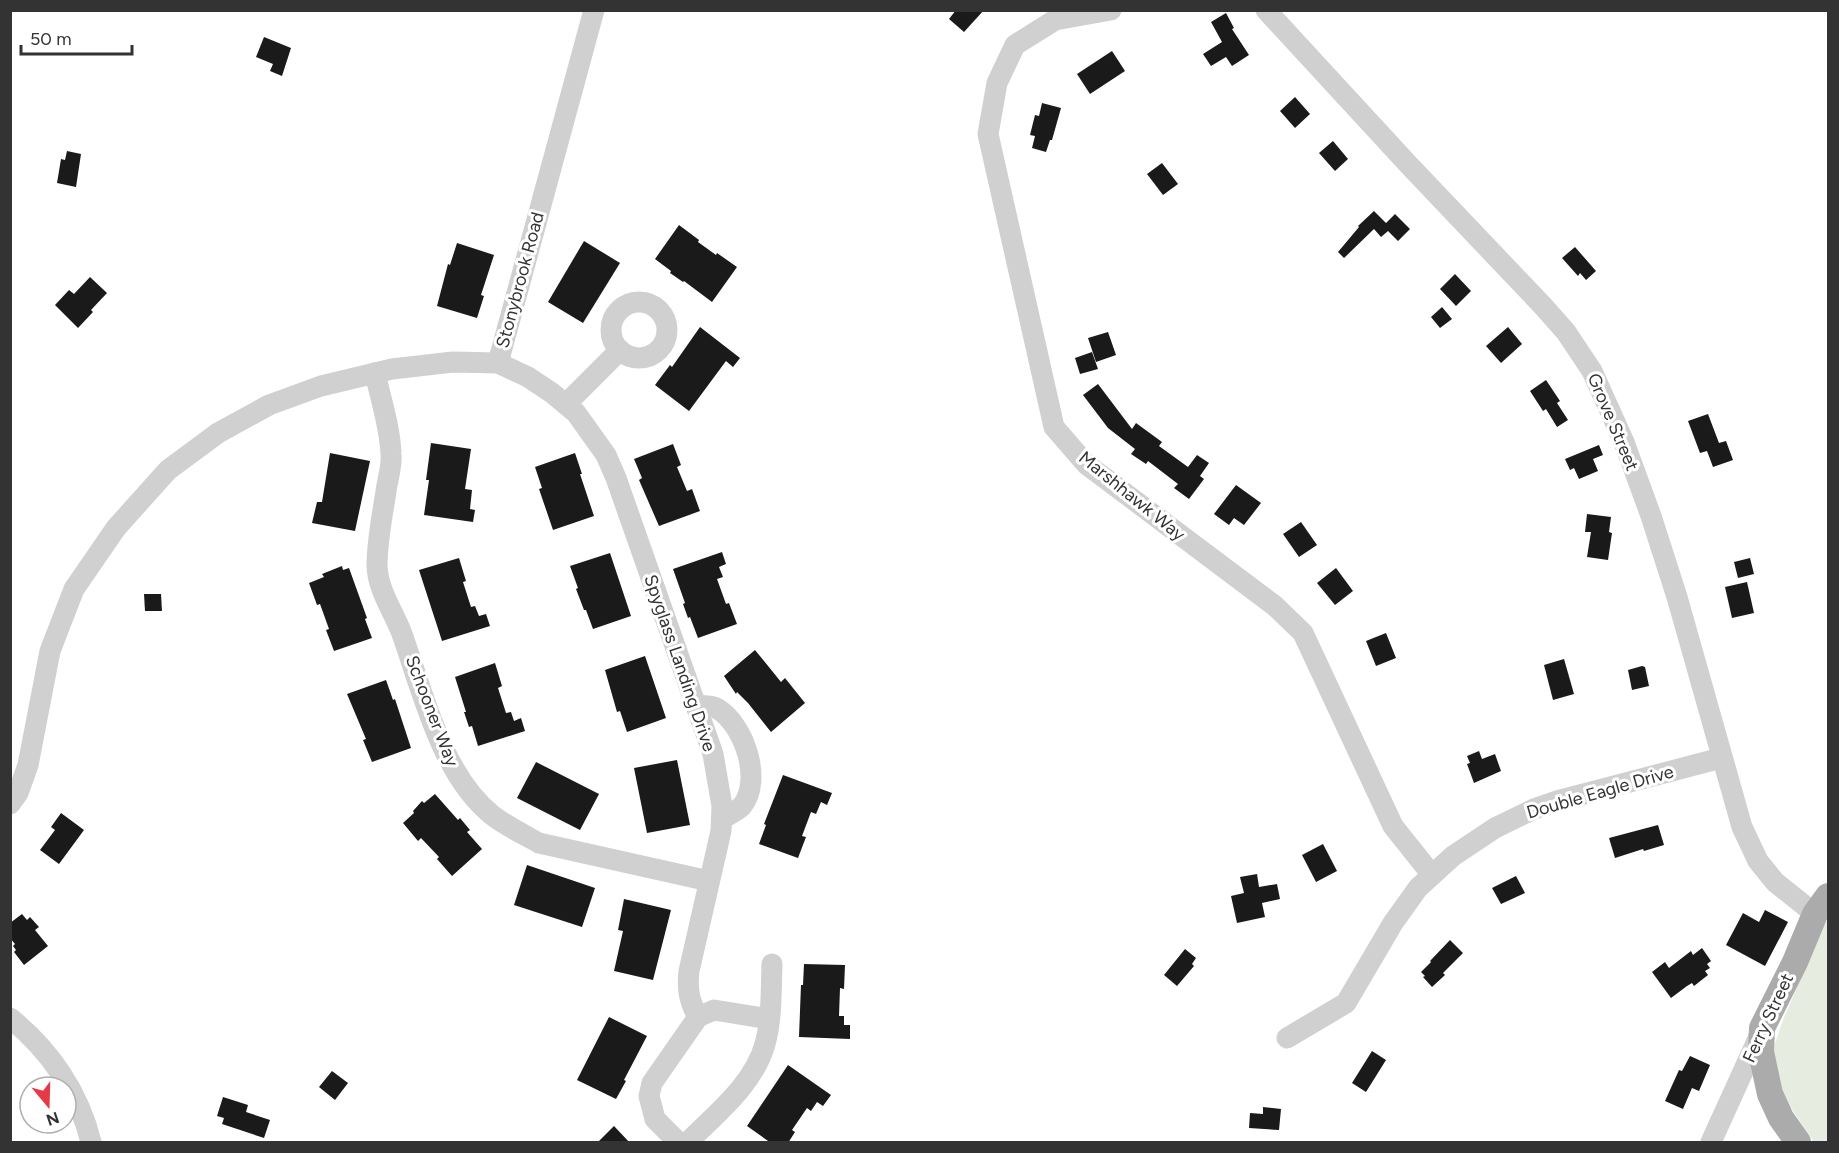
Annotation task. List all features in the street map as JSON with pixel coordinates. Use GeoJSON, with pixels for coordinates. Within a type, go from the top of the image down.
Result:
{"type":"FeatureCollection","features":[{"type":"Feature","properties":{"kind":"main road","name":"Ferry Street"},"geometry":{"type":"LineString","coordinates":[[1762,1028],[1822,905]]}},
{"type":"Feature","properties":{"kind":"main road"},"geometry":{"type":"LineString","coordinates":[[1762,1028],[1761,1052],[1770,1094],[1798,1143]]}},
{"type":"Feature","properties":{"kind":"street","name":"Stonybrook Road"},"geometry":{"type":"LineString","coordinates":[[10,804],[18,794],[28,765],[50,651],[74,589],[116,528],[168,470],[218,433],[269,405],[321,386],[392,369],[453,362],[498,363],[594,10]]}},
{"type":"Feature","properties":{"kind":"street","name":"Marshhawk Way"},"geometry":{"type":"LineString","coordinates":[[1111,10],[1055,20],[1016,45],[997,82],[988,134],[1054,426],[1086,464],[1275,606],[1303,633],[1393,826],[1432,875]]}},
{"type":"Feature","properties":{"kind":"street","name":"Grove Street"},"geometry":{"type":"LineString","coordinates":[[1266,10],[1544,306],[1566,332],[1592,371],[1624,442],[1651,516],[1677,597],[1742,827],[1758,861],[1775,882],[1822,905]]}},
{"type":"Feature","properties":{"kind":"street"},"geometry":{"type":"LineString","coordinates":[[566,404],[620,350]]}},
{"type":"Feature","properties":{"kind":"street","name":"Spyglass Landing Drive"},"geometry":{"type":"LineString","coordinates":[[498,363],[528,377],[566,404],[576,413],[606,455],[616,477],[712,754],[723,806],[721,831],[688,971],[687,989],[691,1005],[698,1017]]}},
{"type":"Feature","properties":{"kind":"street","name":"Schooner Way"},"geometry":{"type":"LineString","coordinates":[[375,374],[391,455],[377,567],[380,585],[399,627],[435,728],[456,775],[491,814],[513,830],[539,843],[708,881]]}},
{"type":"Feature","properties":{"kind":"street"},"geometry":{"type":"LineString","coordinates":[[695,705],[716,707],[730,718],[747,748],[751,770],[749,793],[741,807],[722,819]]}},
{"type":"Feature","properties":{"kind":"street","name":"Double Eagle Drive"},"geometry":{"type":"LineString","coordinates":[[1287,1038],[1346,1003],[1393,923],[1418,888],[1453,856],[1495,828],[1534,809],[1721,758]]}},
{"type":"Feature","properties":{"kind":"street"},"geometry":{"type":"LineString","coordinates":[[688,1143],[749,1079],[759,1060],[766,1042],[772,964]]}},
{"type":"Feature","properties":{"kind":"street"},"geometry":{"type":"LineString","coordinates":[[678,1143],[655,1119],[649,1096],[652,1083],[698,1017],[714,1010],[769,1019]]}},
{"type":"Feature","properties":{"kind":"street"},"geometry":{"type":"LineString","coordinates":[[10,1018],[34,1039],[58,1069],[76,1100],[91,1143]]}},
{"type":"Feature","properties":{"kind":"street","name":"Ferry Street"},"geometry":{"type":"LineString","coordinates":[[1711,1143],[1762,1028]]}},
{"type":"Feature","properties":{"kind":"shaded area"},"geometry":{"type":"Polygon","coordinates":[[[1828,919],[1828,1142],[1814,1142],[1785,1099],[1774,1073],[1773,1049],[1783,1020],[1828,919]]]}},
{"type":"Feature","properties":{"kind":"building"},"geometry":{"type":"Polygon","coordinates":[[[956,10],[984,10],[964,32],[949,19],[956,10]]]}},
{"type":"Feature","properties":{"kind":"building"},"geometry":{"type":"Polygon","coordinates":[[[1226,13],[1234,28],[1232,29],[1249,55],[1232,66],[1226,57],[1211,66],[1203,54],[1222,42],[1211,22],[1226,13]]]}},
{"type":"Feature","properties":{"kind":"building"},"geometry":{"type":"Polygon","coordinates":[[[264,37],[291,48],[282,76],[270,71],[273,64],[256,57],[264,37]]]}},
{"type":"Feature","properties":{"kind":"building"},"geometry":{"type":"Polygon","coordinates":[[[1112,51],[1125,71],[1090,94],[1077,74],[1112,51]]]}},
{"type":"Feature","properties":{"kind":"building"},"geometry":{"type":"Polygon","coordinates":[[[1295,97],[1310,114],[1295,128],[1280,111],[1295,97]]]}},
{"type":"Feature","properties":{"kind":"building"},"geometry":{"type":"Polygon","coordinates":[[[1042,103],[1061,108],[1052,140],[1046,152],[1032,148],[1035,136],[1030,135],[1035,115],[1039,116],[1042,103]]]}},
{"type":"Feature","properties":{"kind":"building"},"geometry":{"type":"Polygon","coordinates":[[[1333,141],[1348,159],[1335,171],[1319,153],[1333,141]]]}},
{"type":"Feature","properties":{"kind":"building"},"geometry":{"type":"Polygon","coordinates":[[[67,151],[81,154],[76,187],[57,183],[61,159],[65,160],[67,151]]]}},
{"type":"Feature","properties":{"kind":"building"},"geometry":{"type":"Polygon","coordinates":[[[1162,163],[1178,184],[1163,195],[1147,174],[1162,163]]]}},
{"type":"Feature","properties":{"kind":"building"},"geometry":{"type":"Polygon","coordinates":[[[1374,211],[1386,223],[1395,214],[1410,229],[1398,241],[1388,231],[1381,237],[1374,229],[1344,258],[1338,252],[1358,226],[1374,211]]]}},
{"type":"Feature","properties":{"kind":"building"},"geometry":{"type":"Polygon","coordinates":[[[679,225],[699,240],[698,242],[737,267],[712,302],[670,273],[671,271],[655,259],[679,225]]]}},
{"type":"Feature","properties":{"kind":"building"},"geometry":{"type":"Polygon","coordinates":[[[584,241],[620,263],[583,323],[548,302],[584,241]]]}},
{"type":"Feature","properties":{"kind":"building"},"geometry":{"type":"Polygon","coordinates":[[[457,243],[494,255],[481,295],[484,296],[477,318],[437,306],[448,264],[450,265],[457,243]]]}},
{"type":"Feature","properties":{"kind":"building"},"geometry":{"type":"Polygon","coordinates":[[[1575,247],[1596,271],[1586,280],[1580,273],[1578,276],[1562,258],[1575,247]]]}},
{"type":"Feature","properties":{"kind":"building"},"geometry":{"type":"Polygon","coordinates":[[[1455,274],[1471,291],[1456,306],[1440,289],[1455,274]]]}},
{"type":"Feature","properties":{"kind":"building"},"geometry":{"type":"Polygon","coordinates":[[[90,277],[107,293],[78,328],[55,305],[69,290],[74,294],[90,277]]]}},
{"type":"Feature","properties":{"kind":"building"},"geometry":{"type":"Polygon","coordinates":[[[1442,307],[1452,319],[1440,328],[1431,317],[1442,307]]]}},
{"type":"Feature","properties":{"kind":"building"},"geometry":{"type":"Polygon","coordinates":[[[700,327],[740,358],[733,367],[726,361],[689,411],[655,385],[670,365],[672,367],[700,327]]]}},
{"type":"Feature","properties":{"kind":"building"},"geometry":{"type":"Polygon","coordinates":[[[1508,327],[1522,344],[1501,363],[1486,346],[1508,327]]]}},
{"type":"Feature","properties":{"kind":"building"},"geometry":{"type":"Polygon","coordinates":[[[1108,332],[1116,355],[1096,362],[1088,338],[1108,332]]]}},
{"type":"Feature","properties":{"kind":"building"},"geometry":{"type":"Polygon","coordinates":[[[1092,352],[1098,369],[1080,374],[1075,358],[1092,352]]]}},
{"type":"Feature","properties":{"kind":"building"},"geometry":{"type":"Polygon","coordinates":[[[1546,380],[1560,401],[1557,403],[1568,420],[1557,427],[1546,409],[1543,411],[1530,391],[1546,380]]]}},
{"type":"Feature","properties":{"kind":"building"},"geometry":{"type":"Polygon","coordinates":[[[1098,384],[1132,429],[1136,423],[1162,442],[1159,446],[1188,467],[1197,455],[1209,463],[1200,476],[1204,479],[1189,499],[1174,488],[1178,484],[1148,461],[1146,464],[1131,454],[1135,449],[1108,428],[1083,395],[1098,384]]]}},
{"type":"Feature","properties":{"kind":"building"},"geometry":{"type":"Polygon","coordinates":[[[1708,414],[1719,443],[1726,441],[1733,460],[1713,467],[1707,451],[1700,453],[1688,421],[1708,414]]]}},
{"type":"Feature","properties":{"kind":"building"},"geometry":{"type":"Polygon","coordinates":[[[431,443],[471,449],[465,489],[472,490],[470,509],[475,510],[473,522],[424,515],[431,443]]]}},
{"type":"Feature","properties":{"kind":"building"},"geometry":{"type":"Polygon","coordinates":[[[673,444],[681,465],[677,467],[687,491],[692,489],[700,511],[659,526],[639,480],[642,478],[634,459],[673,444]]]}},
{"type":"Feature","properties":{"kind":"building"},"geometry":{"type":"Polygon","coordinates":[[[1599,445],[1603,455],[1593,459],[1598,471],[1579,479],[1574,468],[1570,470],[1565,459],[1599,445]]]}},
{"type":"Feature","properties":{"kind":"building"},"geometry":{"type":"Polygon","coordinates":[[[330,453],[370,461],[355,531],[312,523],[317,502],[322,502],[330,453]]]}},
{"type":"Feature","properties":{"kind":"building"},"geometry":{"type":"Polygon","coordinates":[[[575,453],[594,516],[553,530],[539,489],[542,488],[535,467],[575,453]]]}},
{"type":"Feature","properties":{"kind":"building"},"geometry":{"type":"Polygon","coordinates":[[[1236,485],[1261,503],[1244,525],[1234,518],[1229,525],[1214,514],[1236,485]]]}},
{"type":"Feature","properties":{"kind":"building"},"geometry":{"type":"Polygon","coordinates":[[[1587,514],[1611,517],[1609,532],[1612,533],[1608,560],[1587,557],[1591,532],[1585,532],[1587,514]]]}},
{"type":"Feature","properties":{"kind":"building"},"geometry":{"type":"Polygon","coordinates":[[[1301,522],[1317,545],[1299,557],[1283,534],[1301,522]]]}},
{"type":"Feature","properties":{"kind":"building"},"geometry":{"type":"Polygon","coordinates":[[[722,552],[726,564],[719,567],[723,577],[717,579],[726,604],[729,603],[737,624],[698,638],[690,617],[688,618],[673,569],[722,552]]]}},
{"type":"Feature","properties":{"kind":"building"},"geometry":{"type":"Polygon","coordinates":[[[610,553],[631,616],[593,629],[576,589],[578,588],[570,566],[610,553]]]}},
{"type":"Feature","properties":{"kind":"building"},"geometry":{"type":"Polygon","coordinates":[[[459,558],[466,581],[463,582],[471,607],[475,606],[479,616],[486,614],[490,626],[442,641],[419,570],[459,558]]]}},
{"type":"Feature","properties":{"kind":"building"},"geometry":{"type":"Polygon","coordinates":[[[1750,558],[1754,574],[1738,578],[1734,562],[1750,558]]]}},
{"type":"Feature","properties":{"kind":"building"},"geometry":{"type":"Polygon","coordinates":[[[342,566],[343,570],[349,568],[372,638],[334,651],[320,604],[317,605],[309,583],[324,577],[322,574],[342,566]]]}},
{"type":"Feature","properties":{"kind":"building"},"geometry":{"type":"Polygon","coordinates":[[[1336,568],[1353,591],[1335,605],[1317,583],[1336,568]]]}},
{"type":"Feature","properties":{"kind":"building"},"geometry":{"type":"Polygon","coordinates":[[[1747,582],[1754,613],[1732,618],[1725,587],[1747,582]]]}},
{"type":"Feature","properties":{"kind":"building"},"geometry":{"type":"Polygon","coordinates":[[[144,594],[161,594],[162,611],[145,611],[144,594]]]}},
{"type":"Feature","properties":{"kind":"building"},"geometry":{"type":"Polygon","coordinates":[[[1386,633],[1396,658],[1376,666],[1366,641],[1386,633]]]}},
{"type":"Feature","properties":{"kind":"building"},"geometry":{"type":"Polygon","coordinates":[[[755,650],[781,682],[785,678],[805,703],[771,732],[748,703],[737,692],[736,694],[724,676],[755,650]]]}},
{"type":"Feature","properties":{"kind":"building"},"geometry":{"type":"Polygon","coordinates":[[[645,656],[666,718],[627,732],[620,711],[617,712],[605,670],[645,656]]]}},
{"type":"Feature","properties":{"kind":"building"},"geometry":{"type":"Polygon","coordinates":[[[1564,659],[1574,694],[1553,700],[1544,665],[1564,659]]]}},
{"type":"Feature","properties":{"kind":"building"},"geometry":{"type":"Polygon","coordinates":[[[495,663],[502,686],[498,688],[506,713],[511,712],[514,721],[521,718],[525,731],[478,746],[472,726],[469,727],[464,712],[466,712],[455,677],[495,663]]]}},
{"type":"Feature","properties":{"kind":"building"},"geometry":{"type":"Polygon","coordinates":[[[1645,667],[1649,686],[1632,690],[1628,670],[1645,667]]]}},
{"type":"Feature","properties":{"kind":"building"},"geometry":{"type":"Polygon","coordinates":[[[386,680],[393,700],[395,699],[411,748],[372,762],[363,740],[366,739],[347,694],[386,680]]]}},
{"type":"Feature","properties":{"kind":"building"},"geometry":{"type":"Polygon","coordinates":[[[1479,751],[1482,759],[1495,754],[1501,771],[1474,783],[1467,764],[1470,763],[1467,756],[1479,751]]]}},
{"type":"Feature","properties":{"kind":"building"},"geometry":{"type":"Polygon","coordinates":[[[677,760],[690,825],[647,833],[634,768],[677,760]]]}},
{"type":"Feature","properties":{"kind":"building"},"geometry":{"type":"Polygon","coordinates":[[[536,762],[599,794],[580,830],[517,798],[536,762]]]}},
{"type":"Feature","properties":{"kind":"building"},"geometry":{"type":"Polygon","coordinates":[[[783,775],[832,793],[827,805],[821,802],[816,814],[811,812],[802,836],[806,837],[798,858],[759,844],[766,825],[764,824],[783,775]]]}},
{"type":"Feature","properties":{"kind":"building"},"geometry":{"type":"Polygon","coordinates":[[[435,794],[458,820],[460,818],[470,830],[467,832],[482,849],[452,876],[437,859],[439,857],[421,838],[418,841],[403,823],[422,801],[424,803],[435,794]]]}},
{"type":"Feature","properties":{"kind":"building"},"geometry":{"type":"Polygon","coordinates":[[[61,813],[84,830],[59,864],[40,850],[55,830],[51,827],[61,813]]]}},
{"type":"Feature","properties":{"kind":"building"},"geometry":{"type":"Polygon","coordinates":[[[1658,825],[1664,845],[1615,858],[1609,838],[1658,825]]]}},
{"type":"Feature","properties":{"kind":"building"},"geometry":{"type":"Polygon","coordinates":[[[1323,844],[1337,871],[1316,882],[1302,855],[1323,844]]]}},
{"type":"Feature","properties":{"kind":"building"},"geometry":{"type":"Polygon","coordinates":[[[527,865],[595,888],[582,927],[514,905],[527,865]]]}},
{"type":"Feature","properties":{"kind":"building"},"geometry":{"type":"Polygon","coordinates":[[[1257,874],[1259,887],[1277,884],[1280,899],[1262,903],[1265,917],[1237,923],[1231,896],[1244,893],[1240,877],[1257,874]]]}},
{"type":"Feature","properties":{"kind":"building"},"geometry":{"type":"Polygon","coordinates":[[[1516,876],[1525,893],[1501,904],[1492,888],[1516,876]]]}},
{"type":"Feature","properties":{"kind":"building"},"geometry":{"type":"Polygon","coordinates":[[[624,899],[671,910],[653,980],[614,971],[623,931],[618,930],[624,899]]]}},
{"type":"Feature","properties":{"kind":"building"},"geometry":{"type":"Polygon","coordinates":[[[1765,910],[1788,922],[1765,966],[1726,945],[1743,913],[1759,922],[1765,910]]]}},
{"type":"Feature","properties":{"kind":"building"},"geometry":{"type":"Polygon","coordinates":[[[22,914],[27,920],[30,917],[39,927],[35,930],[48,946],[24,965],[14,952],[15,944],[10,938],[10,923],[22,914]]]}},
{"type":"Feature","properties":{"kind":"building"},"geometry":{"type":"Polygon","coordinates":[[[1450,940],[1463,953],[1432,987],[1421,972],[1450,940]]]}},
{"type":"Feature","properties":{"kind":"building"},"geometry":{"type":"Polygon","coordinates":[[[1702,948],[1711,961],[1707,964],[1710,968],[1705,971],[1708,975],[1694,986],[1692,983],[1671,998],[1652,972],[1665,962],[1669,968],[1691,951],[1693,955],[1702,948]]]}},
{"type":"Feature","properties":{"kind":"building"},"geometry":{"type":"Polygon","coordinates":[[[1185,949],[1196,958],[1192,964],[1194,966],[1177,986],[1164,975],[1185,949]]]}},
{"type":"Feature","properties":{"kind":"building"},"geometry":{"type":"Polygon","coordinates":[[[804,964],[845,965],[844,989],[840,988],[839,1016],[844,1016],[844,1025],[850,1025],[850,1039],[799,1037],[804,964]]]}},
{"type":"Feature","properties":{"kind":"building"},"geometry":{"type":"Polygon","coordinates":[[[609,1017],[647,1036],[616,1099],[577,1080],[609,1017]]]}},
{"type":"Feature","properties":{"kind":"building"},"geometry":{"type":"Polygon","coordinates":[[[1372,1051],[1386,1060],[1366,1092],[1352,1083],[1372,1051]]]}},
{"type":"Feature","properties":{"kind":"building"},"geometry":{"type":"Polygon","coordinates":[[[1690,1056],[1710,1065],[1699,1091],[1692,1088],[1683,1109],[1665,1101],[1679,1070],[1682,1071],[1690,1056]]]}},
{"type":"Feature","properties":{"kind":"building"},"geometry":{"type":"Polygon","coordinates":[[[788,1065],[831,1095],[823,1106],[817,1102],[811,1111],[807,1108],[792,1130],[795,1132],[788,1143],[771,1143],[747,1126],[788,1065]]]}},
{"type":"Feature","properties":{"kind":"building"},"geometry":{"type":"Polygon","coordinates":[[[332,1071],[348,1083],[335,1100],[319,1087],[332,1071]]]}},
{"type":"Feature","properties":{"kind":"building"},"geometry":{"type":"Polygon","coordinates":[[[223,1097],[248,1105],[246,1112],[270,1120],[264,1138],[222,1124],[224,1118],[217,1116],[223,1097]]]}},
{"type":"Feature","properties":{"kind":"building"},"geometry":{"type":"Polygon","coordinates":[[[1263,1107],[1281,1109],[1279,1130],[1249,1128],[1250,1113],[1263,1114],[1263,1107]]]}},
{"type":"Feature","properties":{"kind":"building"},"geometry":{"type":"Polygon","coordinates":[[[614,1126],[630,1143],[597,1143],[614,1126]]]}}]}
